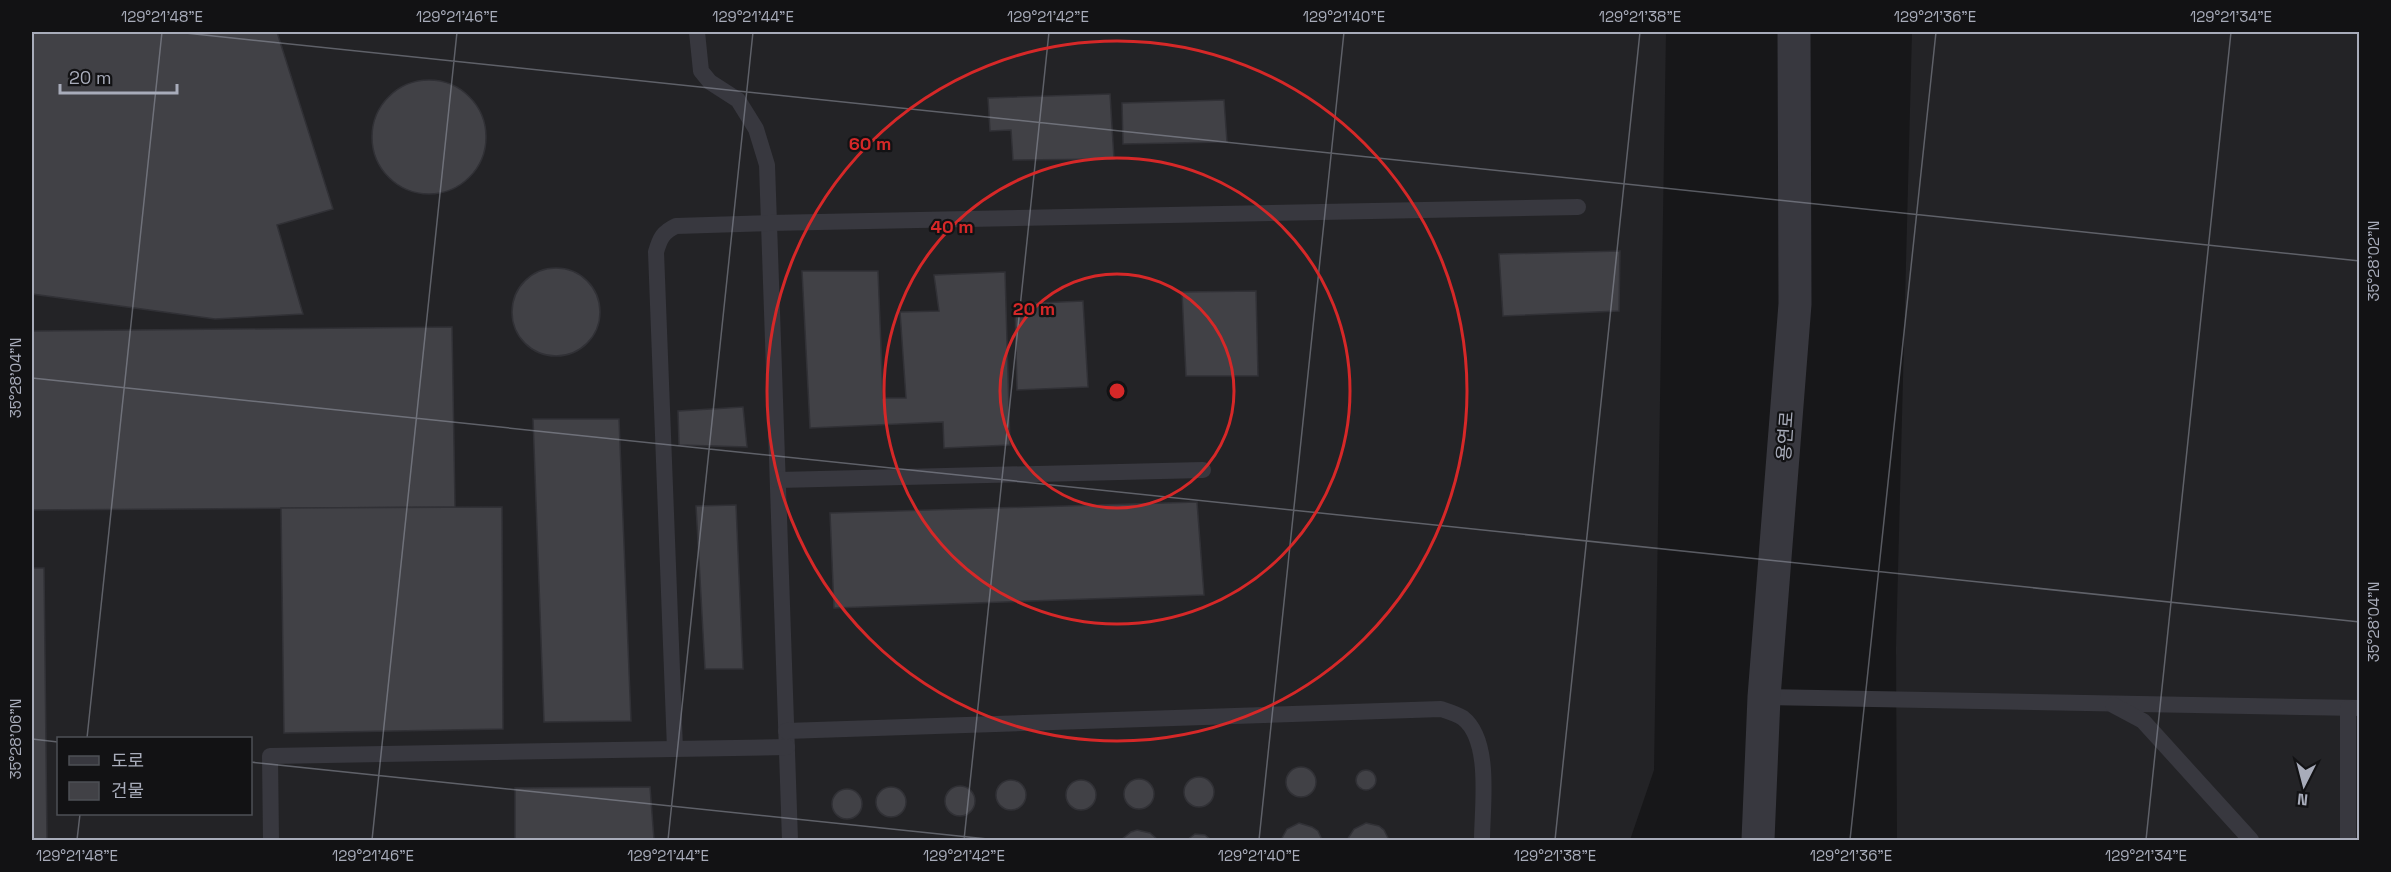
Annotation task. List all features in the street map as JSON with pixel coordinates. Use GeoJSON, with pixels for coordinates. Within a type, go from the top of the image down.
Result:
{"type":"FeatureCollection","features":[{"type":"Feature","properties":{"kind":"street","name":"용연로"},"geometry":{"type":"LineString","coordinates":[[1758,840],[1764,697],[1795,304],[1794,32]]}},
{"type":"Feature","properties":{"kind":"lane"},"geometry":{"type":"LineString","coordinates":[[697,32],[701,71],[710,82],[738,99],[756,129],[767,165],[790,840]]}},
{"type":"Feature","properties":{"kind":"lane"},"geometry":{"type":"LineString","coordinates":[[675,749],[656,252],[660,238],[676,226],[1578,207]]}},
{"type":"Feature","properties":{"kind":"lane"},"geometry":{"type":"LineString","coordinates":[[778,480],[1203,470]]}},
{"type":"Feature","properties":{"kind":"lane"},"geometry":{"type":"LineString","coordinates":[[1764,697],[2354,708],[2348,840]]}},
{"type":"Feature","properties":{"kind":"lane"},"geometry":{"type":"LineString","coordinates":[[2110,704],[2143,721],[2251,840]]}},
{"type":"Feature","properties":{"kind":"lane"},"geometry":{"type":"LineString","coordinates":[[271,840],[270,756],[675,749],[787,739],[1441,709],[1462,717],[1474,733],[1482,757],[1482,840]]}},
{"type":"Feature","properties":{"kind":"shaded area"},"geometry":{"type":"Polygon","coordinates":[[[32,32],[1666,32],[1654,770],[1630,840],[32,840],[32,32]]]}},
{"type":"Feature","properties":{"kind":"shaded area"},"geometry":{"type":"Polygon","coordinates":[[[1912,32],[2359,32],[2359,840],[1897,840],[1896,648],[1912,32]]]}},
{"type":"Feature","properties":{"kind":"building"},"geometry":{"type":"Polygon","coordinates":[[[32,32],[277,32],[333,209],[277,225],[303,314],[215,319],[32,294],[32,32]]]}},
{"type":"Feature","properties":{"kind":"building"},"geometry":{"type":"Polygon","coordinates":[[[429,80],[451,85],[469,97],[481,115],[486,137],[481,159],[469,177],[451,189],[429,194],[407,189],[389,177],[377,159],[372,137],[377,115],[389,97],[407,85],[429,80]]]}},
{"type":"Feature","properties":{"kind":"building"},"geometry":{"type":"Polygon","coordinates":[[[1110,94],[1114,159],[1013,160],[1011,130],[990,131],[988,98],[1110,94]]]}},
{"type":"Feature","properties":{"kind":"building"},"geometry":{"type":"Polygon","coordinates":[[[1224,100],[1227,142],[1123,144],[1122,103],[1224,100]]]}},
{"type":"Feature","properties":{"kind":"building"},"geometry":{"type":"Polygon","coordinates":[[[1620,251],[1619,311],[1503,316],[1499,254],[1620,251]]]}},
{"type":"Feature","properties":{"kind":"building"},"geometry":{"type":"Polygon","coordinates":[[[556,268],[573,272],[587,281],[596,295],[600,312],[596,329],[587,343],[573,352],[556,356],[539,352],[525,343],[516,329],[512,312],[516,295],[525,281],[539,272],[556,268]]]}},
{"type":"Feature","properties":{"kind":"building"},"geometry":{"type":"Polygon","coordinates":[[[802,271],[878,271],[883,398],[906,398],[900,312],[939,311],[934,275],[1005,272],[1010,445],[944,448],[943,422],[810,428],[802,271]]]}},
{"type":"Feature","properties":{"kind":"building"},"geometry":{"type":"Polygon","coordinates":[[[1256,291],[1258,376],[1186,376],[1182,292],[1256,291]]]}},
{"type":"Feature","properties":{"kind":"building"},"geometry":{"type":"Polygon","coordinates":[[[1083,301],[1088,387],[1017,390],[1015,304],[1083,301]]]}},
{"type":"Feature","properties":{"kind":"building"},"geometry":{"type":"Polygon","coordinates":[[[452,327],[455,507],[32,510],[32,331],[452,327]]]}},
{"type":"Feature","properties":{"kind":"building"},"geometry":{"type":"Polygon","coordinates":[[[743,407],[747,447],[679,445],[678,411],[743,407]]]}},
{"type":"Feature","properties":{"kind":"building"},"geometry":{"type":"Polygon","coordinates":[[[533,419],[619,419],[631,721],[544,722],[533,419]]]}},
{"type":"Feature","properties":{"kind":"building"},"geometry":{"type":"Polygon","coordinates":[[[1197,502],[1204,595],[834,608],[830,513],[1197,502]]]}},
{"type":"Feature","properties":{"kind":"building"},"geometry":{"type":"Polygon","coordinates":[[[736,505],[743,669],[705,669],[696,506],[736,505]]]}},
{"type":"Feature","properties":{"kind":"building"},"geometry":{"type":"Polygon","coordinates":[[[502,507],[503,729],[284,733],[281,508],[502,507]]]}},
{"type":"Feature","properties":{"kind":"building"},"geometry":{"type":"Polygon","coordinates":[[[32,568],[44,568],[47,840],[32,840],[32,568]]]}},
{"type":"Feature","properties":{"kind":"building"},"geometry":{"type":"Polygon","coordinates":[[[1301,767],[1307,768],[1315,776],[1315,788],[1307,796],[1301,797],[1295,796],[1287,788],[1286,782],[1287,776],[1295,768],[1301,767]]]}},
{"type":"Feature","properties":{"kind":"building"},"geometry":{"type":"Polygon","coordinates":[[[1366,770],[1373,773],[1376,780],[1373,787],[1366,790],[1359,787],[1356,780],[1359,773],[1366,770]]]}},
{"type":"Feature","properties":{"kind":"building"},"geometry":{"type":"Polygon","coordinates":[[[1199,777],[1205,778],[1213,786],[1213,798],[1205,806],[1199,807],[1193,806],[1185,798],[1184,792],[1185,786],[1193,778],[1199,777]]]}},
{"type":"Feature","properties":{"kind":"building"},"geometry":{"type":"Polygon","coordinates":[[[1139,779],[1145,780],[1153,788],[1153,800],[1145,808],[1139,809],[1133,808],[1125,800],[1124,794],[1125,788],[1133,780],[1139,779]]]}},
{"type":"Feature","properties":{"kind":"building"},"geometry":{"type":"Polygon","coordinates":[[[1011,780],[1017,781],[1025,789],[1025,801],[1017,809],[1011,810],[1005,809],[997,801],[996,795],[997,789],[1005,781],[1011,780]]]}},
{"type":"Feature","properties":{"kind":"building"},"geometry":{"type":"Polygon","coordinates":[[[1081,780],[1087,781],[1095,789],[1095,801],[1087,809],[1081,810],[1075,809],[1067,801],[1066,795],[1067,789],[1075,781],[1081,780]]]}},
{"type":"Feature","properties":{"kind":"building"},"geometry":{"type":"Polygon","coordinates":[[[960,786],[966,787],[974,795],[974,807],[966,815],[960,816],[954,815],[946,807],[945,801],[946,795],[954,787],[960,786]]]}},
{"type":"Feature","properties":{"kind":"building"},"geometry":{"type":"Polygon","coordinates":[[[650,787],[654,840],[515,840],[515,788],[650,787]]]}},
{"type":"Feature","properties":{"kind":"building"},"geometry":{"type":"Polygon","coordinates":[[[891,787],[897,788],[905,796],[905,808],[897,816],[891,817],[885,816],[877,808],[876,802],[877,796],[885,788],[891,787]]]}},
{"type":"Feature","properties":{"kind":"building"},"geometry":{"type":"Polygon","coordinates":[[[847,789],[853,790],[861,798],[861,810],[853,818],[847,819],[841,818],[833,810],[832,804],[833,798],[841,790],[847,789]]]}},
{"type":"Feature","properties":{"kind":"building"},"geometry":{"type":"Polygon","coordinates":[[[1299,823],[1318,831],[1322,840],[1281,840],[1287,829],[1299,823]]]}},
{"type":"Feature","properties":{"kind":"building"},"geometry":{"type":"Polygon","coordinates":[[[1366,823],[1379,826],[1389,840],[1347,840],[1354,829],[1366,823]]]}},
{"type":"Feature","properties":{"kind":"building"},"geometry":{"type":"Polygon","coordinates":[[[1137,830],[1150,833],[1158,840],[1121,840],[1137,830]]]}},
{"type":"Feature","properties":{"kind":"building"},"geometry":{"type":"Polygon","coordinates":[[[1195,834],[1205,835],[1211,840],[1187,840],[1195,834]]]}}]}
